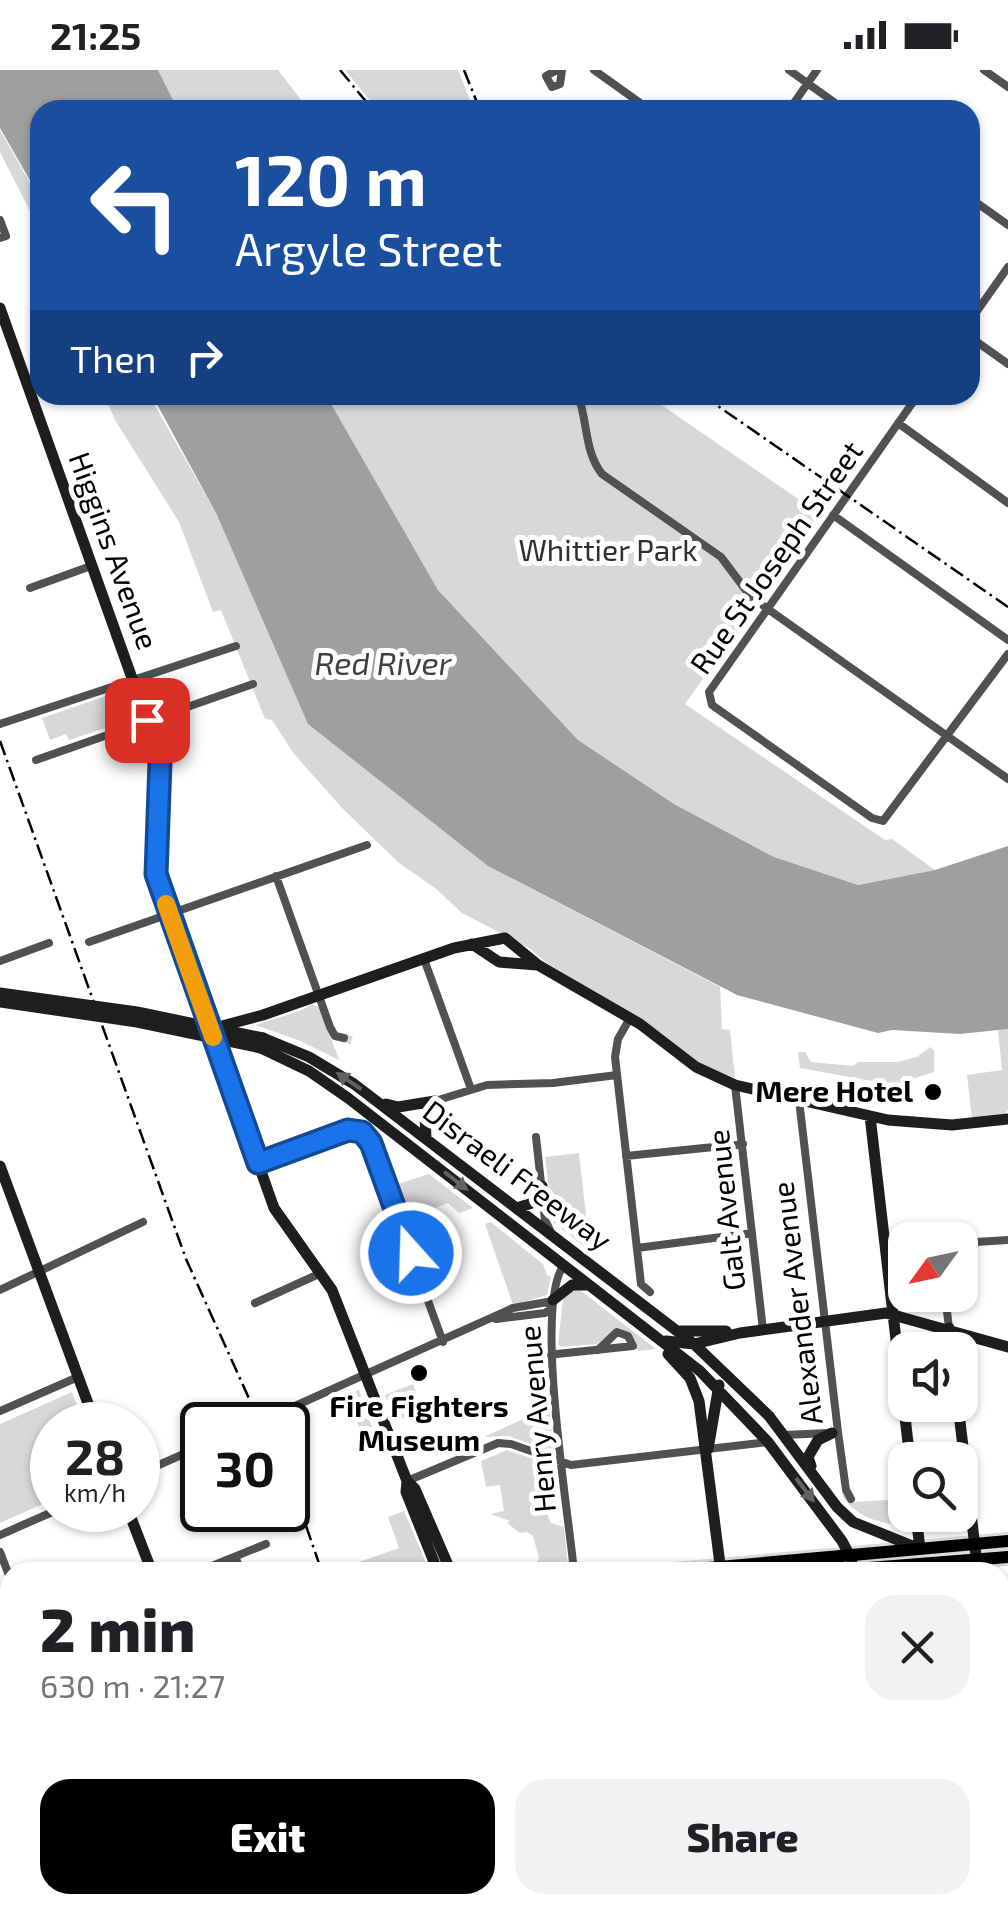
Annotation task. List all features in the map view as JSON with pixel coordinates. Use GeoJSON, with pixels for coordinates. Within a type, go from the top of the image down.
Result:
{"type":"FeatureCollection","features":[{"type":"Feature","properties":{"kind":"main road","name":"Higgins Avenue"},"geometry":{"type":"LineString","coordinates":[[2,317],[30,395]]}},
{"type":"Feature","properties":{"kind":"main road","name":"Higgins Avenue"},"geometry":{"type":"LineString","coordinates":[[33,405],[160,762],[156,874],[258,1163],[281,1220],[321,1273],[344,1318],[407,1481],[415,1489],[447,1562]]}},
{"type":"Feature","properties":{"kind":"main road"},"geometry":{"type":"LineString","coordinates":[[212,1033],[424,958],[500,939],[514,943],[538,965],[630,1018],[696,1067],[735,1085],[870,1116],[952,1125],[1008,1119]]}},
{"type":"Feature","properties":{"kind":"main road"},"geometry":{"type":"LineString","coordinates":[[494,958],[492,946],[500,939]]}},
{"type":"Feature","properties":{"kind":"main road"},"geometry":{"type":"LineString","coordinates":[[507,962],[516,954],[514,943]]}},
{"type":"Feature","properties":{"kind":"main road"},"geometry":{"type":"LineString","coordinates":[[472,944],[494,958],[538,965]]}},
{"type":"Feature","properties":{"kind":"main road","name":"Disraeli Freeway"},"geometry":{"type":"LineString","coordinates":[[0,993],[138,1012],[262,1043],[322,1064],[380,1102],[694,1344],[784,1435],[837,1507],[853,1522],[920,1549]]}},
{"type":"Feature","properties":{"kind":"main road","name":"Disraeli Freeway"},"geometry":{"type":"LineString","coordinates":[[0,1002],[262,1043],[330,1084],[660,1339],[719,1390],[768,1442],[851,1554],[852,1562]]}},
{"type":"Feature","properties":{"kind":"main road"},"geometry":{"type":"LineString","coordinates":[[380,1102],[398,1108],[435,1101]]}},
{"type":"Feature","properties":{"kind":"main road"},"geometry":{"type":"LineString","coordinates":[[426,1138],[426,1116],[435,1101]]}},
{"type":"Feature","properties":{"kind":"main road"},"geometry":{"type":"LineString","coordinates":[[870,1116],[895,1332]]}},
{"type":"Feature","properties":{"kind":"main road"},"geometry":{"type":"LineString","coordinates":[[1,1176],[87,1402]]}},
{"type":"Feature","properties":{"kind":"main road"},"geometry":{"type":"LineString","coordinates":[[517,1208],[534,1202],[542,1186]]}},
{"type":"Feature","properties":{"kind":"main road"},"geometry":{"type":"LineString","coordinates":[[564,1265],[582,1267],[608,1286],[634,1298]]}},
{"type":"Feature","properties":{"kind":"main road"},"geometry":{"type":"LineString","coordinates":[[552,1304],[572,1285],[590,1285]]}},
{"type":"Feature","properties":{"kind":"main road"},"geometry":{"type":"LineString","coordinates":[[660,1339],[694,1344],[825,1320],[892,1314],[1008,1347]]}},
{"type":"Feature","properties":{"kind":"main road"},"geometry":{"type":"LineString","coordinates":[[629,1316],[685,1372],[699,1401],[702,1438],[708,1450]]}},
{"type":"Feature","properties":{"kind":"main road"},"geometry":{"type":"LineString","coordinates":[[950,1328],[950,1332]]}},
{"type":"Feature","properties":{"kind":"main road"},"geometry":{"type":"LineString","coordinates":[[677,1330],[736,1334]]}},
{"type":"Feature","properties":{"kind":"main road"},"geometry":{"type":"LineString","coordinates":[[720,1562],[708,1450],[722,1345],[736,1334]]}},
{"type":"Feature","properties":{"kind":"main road"},"geometry":{"type":"LineString","coordinates":[[960,1422],[977,1562]]}},
{"type":"Feature","properties":{"kind":"main road"},"geometry":{"type":"LineString","coordinates":[[814,1475],[810,1451],[818,1440],[835,1432]]}},
{"type":"Feature","properties":{"kind":"main road","name":"Higgins Avenue"},"geometry":{"type":"LineString","coordinates":[[407,1481],[406,1492],[434,1562]]}},
{"type":"Feature","properties":{"kind":"main road"},"geometry":{"type":"LineString","coordinates":[[137,1532],[148,1562]]}},
{"type":"Feature","properties":{"kind":"main road"},"geometry":{"type":"LineString","coordinates":[[918,1532],[920,1549]]}},
{"type":"Feature","properties":{"kind":"main road"},"geometry":{"type":"LineString","coordinates":[[786,1562],[1008,1541]]}},
{"type":"Feature","properties":{"kind":"street"},"geometry":{"type":"LineString","coordinates":[[594,70],[636,100]]}},
{"type":"Feature","properties":{"kind":"street"},"geometry":{"type":"LineString","coordinates":[[789,70],[831,100]]}},
{"type":"Feature","properties":{"kind":"street"},"geometry":{"type":"LineString","coordinates":[[795,100],[817,70]]}},
{"type":"Feature","properties":{"kind":"street"},"geometry":{"type":"LineString","coordinates":[[984,70],[1008,87]]}},
{"type":"Feature","properties":{"kind":"street"},"geometry":{"type":"LineString","coordinates":[[980,205],[1008,225]]}},
{"type":"Feature","properties":{"kind":"street"},"geometry":{"type":"LineString","coordinates":[[0,220],[3,237]]}},
{"type":"Feature","properties":{"kind":"street"},"geometry":{"type":"LineString","coordinates":[[980,308],[1008,268]]}},
{"type":"Feature","properties":{"kind":"street"},"geometry":{"type":"LineString","coordinates":[[980,344],[1008,364]]}},
{"type":"Feature","properties":{"kind":"street"},"geometry":{"type":"LineString","coordinates":[[580,405],[591,459],[602,474],[721,557],[745,592],[1008,779]]}},
{"type":"Feature","properties":{"kind":"street","name":"Rue St Joseph Street"},"geometry":{"type":"LineString","coordinates":[[911,405],[767,606],[708,692],[708,698],[712,705],[872,818],[883,821],[948,735]]}},
{"type":"Feature","properties":{"kind":"street"},"geometry":{"type":"LineString","coordinates":[[898,423],[1008,503]]}},
{"type":"Feature","properties":{"kind":"street"},"geometry":{"type":"LineString","coordinates":[[833,515],[1008,640]]}},
{"type":"Feature","properties":{"kind":"street"},"geometry":{"type":"LineString","coordinates":[[30,588],[91,566]]}},
{"type":"Feature","properties":{"kind":"street"},"geometry":{"type":"LineString","coordinates":[[0,724],[236,646]]}},
{"type":"Feature","properties":{"kind":"street"},"geometry":{"type":"LineString","coordinates":[[948,735],[1008,654]]}},
{"type":"Feature","properties":{"kind":"street"},"geometry":{"type":"LineString","coordinates":[[36,760],[253,684]]}},
{"type":"Feature","properties":{"kind":"street"},"geometry":{"type":"LineString","coordinates":[[89,942],[368,845]]}},
{"type":"Feature","properties":{"kind":"street"},"geometry":{"type":"LineString","coordinates":[[276,876],[334,1036],[344,1038]]}},
{"type":"Feature","properties":{"kind":"street"},"geometry":{"type":"LineString","coordinates":[[0,960],[48,942]]}},
{"type":"Feature","properties":{"kind":"street"},"geometry":{"type":"LineString","coordinates":[[424,958],[470,1089]]}},
{"type":"Feature","properties":{"kind":"street"},"geometry":{"type":"LineString","coordinates":[[630,1018],[616,1044],[616,1074],[642,1284],[650,1292]]}},
{"type":"Feature","properties":{"kind":"street"},"geometry":{"type":"LineString","coordinates":[[435,1101],[470,1089],[616,1074]]}},
{"type":"Feature","properties":{"kind":"street","name":"Galt Avenue"},"geometry":{"type":"LineString","coordinates":[[735,1085],[763,1330]]}},
{"type":"Feature","properties":{"kind":"street","name":"Alexander Avenue"},"geometry":{"type":"LineString","coordinates":[[799,1100],[835,1432],[851,1500]]}},
{"type":"Feature","properties":{"kind":"street"},"geometry":{"type":"LineString","coordinates":[[258,1163],[348,1130],[362,1132],[371,1143],[443,1342]]}},
{"type":"Feature","properties":{"kind":"street"},"geometry":{"type":"LineString","coordinates":[[536,1138],[545,1220],[552,1234]]}},
{"type":"Feature","properties":{"kind":"street"},"geometry":{"type":"LineString","coordinates":[[626,1156],[743,1144]]}},
{"type":"Feature","properties":{"kind":"street"},"geometry":{"type":"LineString","coordinates":[[0,1290],[143,1222]]}},
{"type":"Feature","properties":{"kind":"street"},"geometry":{"type":"LineString","coordinates":[[637,1248],[752,1233]]}},
{"type":"Feature","properties":{"kind":"street"},"geometry":{"type":"LineString","coordinates":[[978,1242],[1008,1240]]}},
{"type":"Feature","properties":{"kind":"street","name":"Henry Avenue"},"geometry":{"type":"LineString","coordinates":[[564,1265],[556,1278],[552,1304],[551,1355],[573,1562]]}},
{"type":"Feature","properties":{"kind":"street"},"geometry":{"type":"LineString","coordinates":[[255,1304],[321,1273]]}},
{"type":"Feature","properties":{"kind":"street"},"geometry":{"type":"LineString","coordinates":[[304,1402],[492,1320],[545,1313],[552,1304]]}},
{"type":"Feature","properties":{"kind":"street"},"geometry":{"type":"LineString","coordinates":[[948,1312],[950,1328]]}},
{"type":"Feature","properties":{"kind":"street"},"geometry":{"type":"LineString","coordinates":[[551,1355],[598,1350]]}},
{"type":"Feature","properties":{"kind":"street"},"geometry":{"type":"LineString","coordinates":[[0,1411],[78,1377]]}},
{"type":"Feature","properties":{"kind":"street"},"geometry":{"type":"LineString","coordinates":[[784,1435],[835,1432]]}},
{"type":"Feature","properties":{"kind":"street"},"geometry":{"type":"LineString","coordinates":[[407,1481],[498,1443],[511,1444],[563,1464],[768,1442]]}},
{"type":"Feature","properties":{"kind":"street"},"geometry":{"type":"LineString","coordinates":[[557,1512],[569,1510]]}},
{"type":"Feature","properties":{"kind":"street"},"geometry":{"type":"LineString","coordinates":[[0,1535],[30,1522]]}},
{"type":"Feature","properties":{"kind":"street"},"geometry":{"type":"LineString","coordinates":[[221,1562],[266,1544]]}},
{"type":"Feature","properties":{"kind":"street"},"geometry":{"type":"LineString","coordinates":[[235,1556],[238,1562]]}},
{"type":"Feature","properties":{"kind":"green space"},"geometry":{"type":"Polygon","coordinates":[[[158,70],[278,70],[301,100],[173,100],[158,70]]]}},
{"type":"Feature","properties":{"kind":"green space"},"geometry":{"type":"Polygon","coordinates":[[[345,70],[458,70],[470,100],[370,100],[345,70]]]}},
{"type":"Feature","properties":{"kind":"green space"},"geometry":{"type":"Polygon","coordinates":[[[0,130],[30,183],[30,211],[0,152],[0,130]]]}},
{"type":"Feature","properties":{"kind":"green space"},"geometry":{"type":"Polygon","coordinates":[[[109,405],[155,405],[217,515],[488,866],[720,987],[722,1029],[730,1030],[735,1078],[700,1065],[650,1026],[529,948],[462,913],[399,863],[343,809],[294,754],[272,720],[265,719],[221,610],[213,612],[179,522],[109,405]]]}},
{"type":"Feature","properties":{"kind":"green space","name":"Whittier Park"},"geometry":{"type":"Polygon","coordinates":[[[332,405],[662,405],[820,514],[685,704],[935,870],[858,885],[774,857],[674,804],[578,740],[438,590],[332,405]]]}},
{"type":"Feature","properties":{"kind":"green space"},"geometry":{"type":"Polygon","coordinates":[[[123,690],[133,719],[69,740],[66,734],[50,740],[42,718],[123,690]]]}},
{"type":"Feature","properties":{"kind":"green space"},"geometry":{"type":"Polygon","coordinates":[[[312,1004],[320,1008],[339,1060],[255,1025],[312,1004]]]}},
{"type":"Feature","properties":{"kind":"green space"},"geometry":{"type":"Polygon","coordinates":[[[1008,1029],[1008,1110],[1005,1114],[972,1119],[967,1075],[1002,1070],[998,1030],[1008,1029]]]}},
{"type":"Feature","properties":{"kind":"green space"},"geometry":{"type":"Polygon","coordinates":[[[930,1047],[934,1051],[934,1072],[894,1085],[800,1068],[798,1052],[805,1052],[811,1062],[853,1066],[858,1062],[898,1062],[917,1057],[930,1047]]]}},
{"type":"Feature","properties":{"kind":"green space"},"geometry":{"type":"Polygon","coordinates":[[[579,1153],[590,1251],[553,1222],[545,1157],[579,1153]]]}},
{"type":"Feature","properties":{"kind":"green space"},"geometry":{"type":"Polygon","coordinates":[[[429,1174],[473,1208],[459,1213],[448,1203],[411,1217],[398,1184],[429,1174]]]}},
{"type":"Feature","properties":{"kind":"green space"},"geometry":{"type":"Polygon","coordinates":[[[491,1222],[543,1264],[551,1277],[547,1295],[513,1305],[485,1224],[491,1222]]]}},
{"type":"Feature","properties":{"kind":"green space"},"geometry":{"type":"Polygon","coordinates":[[[577,1290],[656,1349],[638,1351],[629,1333],[620,1328],[597,1344],[561,1347],[558,1344],[563,1299],[568,1291],[577,1290]]]}},
{"type":"Feature","properties":{"kind":"green space"},"geometry":{"type":"Polygon","coordinates":[[[413,1384],[423,1411],[396,1421],[385,1395],[413,1384]]]}},
{"type":"Feature","properties":{"kind":"green space"},"geometry":{"type":"Polygon","coordinates":[[[359,1390],[380,1450],[372,1453],[367,1450],[348,1395],[359,1390]]]}},
{"type":"Feature","properties":{"kind":"green space"},"geometry":{"type":"Polygon","coordinates":[[[72,1392],[76,1402],[50,1402],[72,1392]]]}},
{"type":"Feature","properties":{"kind":"green space"},"geometry":{"type":"Polygon","coordinates":[[[549,1407],[554,1452],[508,1436],[484,1437],[549,1407]]]}},
{"type":"Feature","properties":{"kind":"green space"},"geometry":{"type":"Polygon","coordinates":[[[30,1411],[30,1510],[0,1523],[0,1424],[30,1411]]]}},
{"type":"Feature","properties":{"kind":"green space"},"geometry":{"type":"Polygon","coordinates":[[[507,1450],[553,1469],[558,1481],[548,1516],[551,1523],[564,1527],[568,1562],[537,1562],[533,1536],[520,1533],[507,1523],[510,1521],[490,1514],[504,1511],[500,1485],[486,1487],[481,1461],[507,1450]]]}},
{"type":"Feature","properties":{"kind":"green space"},"geometry":{"type":"Polygon","coordinates":[[[841,1492],[852,1502],[888,1500],[888,1524],[860,1513],[841,1492]]]}},
{"type":"Feature","properties":{"kind":"green space"},"geometry":{"type":"Polygon","coordinates":[[[404,1511],[426,1562],[359,1562],[399,1548],[388,1517],[404,1511]]]}},
{"type":"Feature","properties":{"kind":"water"},"geometry":{"type":"Polygon","coordinates":[[[0,70],[158,70],[173,100],[30,100],[30,180],[0,128],[0,70]]]}},
{"type":"Feature","properties":{"kind":"water","name":"Red River"},"geometry":{"type":"Polygon","coordinates":[[[157,405],[332,405],[438,590],[578,740],[674,804],[774,857],[858,885],[935,870],[1008,846],[1008,1029],[960,1034],[892,1030],[878,1033],[737,995],[488,866],[308,724],[217,515],[157,405]]]}},
{"type":"Feature","properties":{"kind":"tunnel"},"geometry":{"type":"LineString","coordinates":[[344,1038],[354,1041]]}},
{"type":"Feature","properties":{"kind":"railway"},"geometry":{"type":"LineString","coordinates":[[340,70],[365,100]]}},
{"type":"Feature","properties":{"kind":"railway"},"geometry":{"type":"LineString","coordinates":[[464,70],[476,100]]}},
{"type":"Feature","properties":{"kind":"railway"},"geometry":{"type":"LineString","coordinates":[[716,405],[1008,607]]}},
{"type":"Feature","properties":{"kind":"railway"},"geometry":{"type":"LineString","coordinates":[[0,741],[186,1259],[251,1402]]}},
{"type":"Feature","properties":{"kind":"railway"},"geometry":{"type":"LineString","coordinates":[[308,1532],[319,1562]]}},
{"type":"Feature","properties":{"kind":"slow traffic"},"geometry":{"type":"LineString","coordinates":[[166,904],[213,1037]]}},
{"type":"Feature","properties":{"kind":"place","name":"Mere Hotel"},"geometry":{"type":"Point","coordinates":[933,1092]}},
{"type":"Feature","properties":{"kind":"place","name":"Fire Fighters Museum"},"geometry":{"type":"Point","coordinates":[419,1373]}},
{"type":"Feature","properties":{"kind":"route"},"geometry":{"type":"LineString","coordinates":[[147,720],[160,762],[156,874],[258,1163],[348,1130],[362,1132],[371,1143],[411,1253]]}}]}
